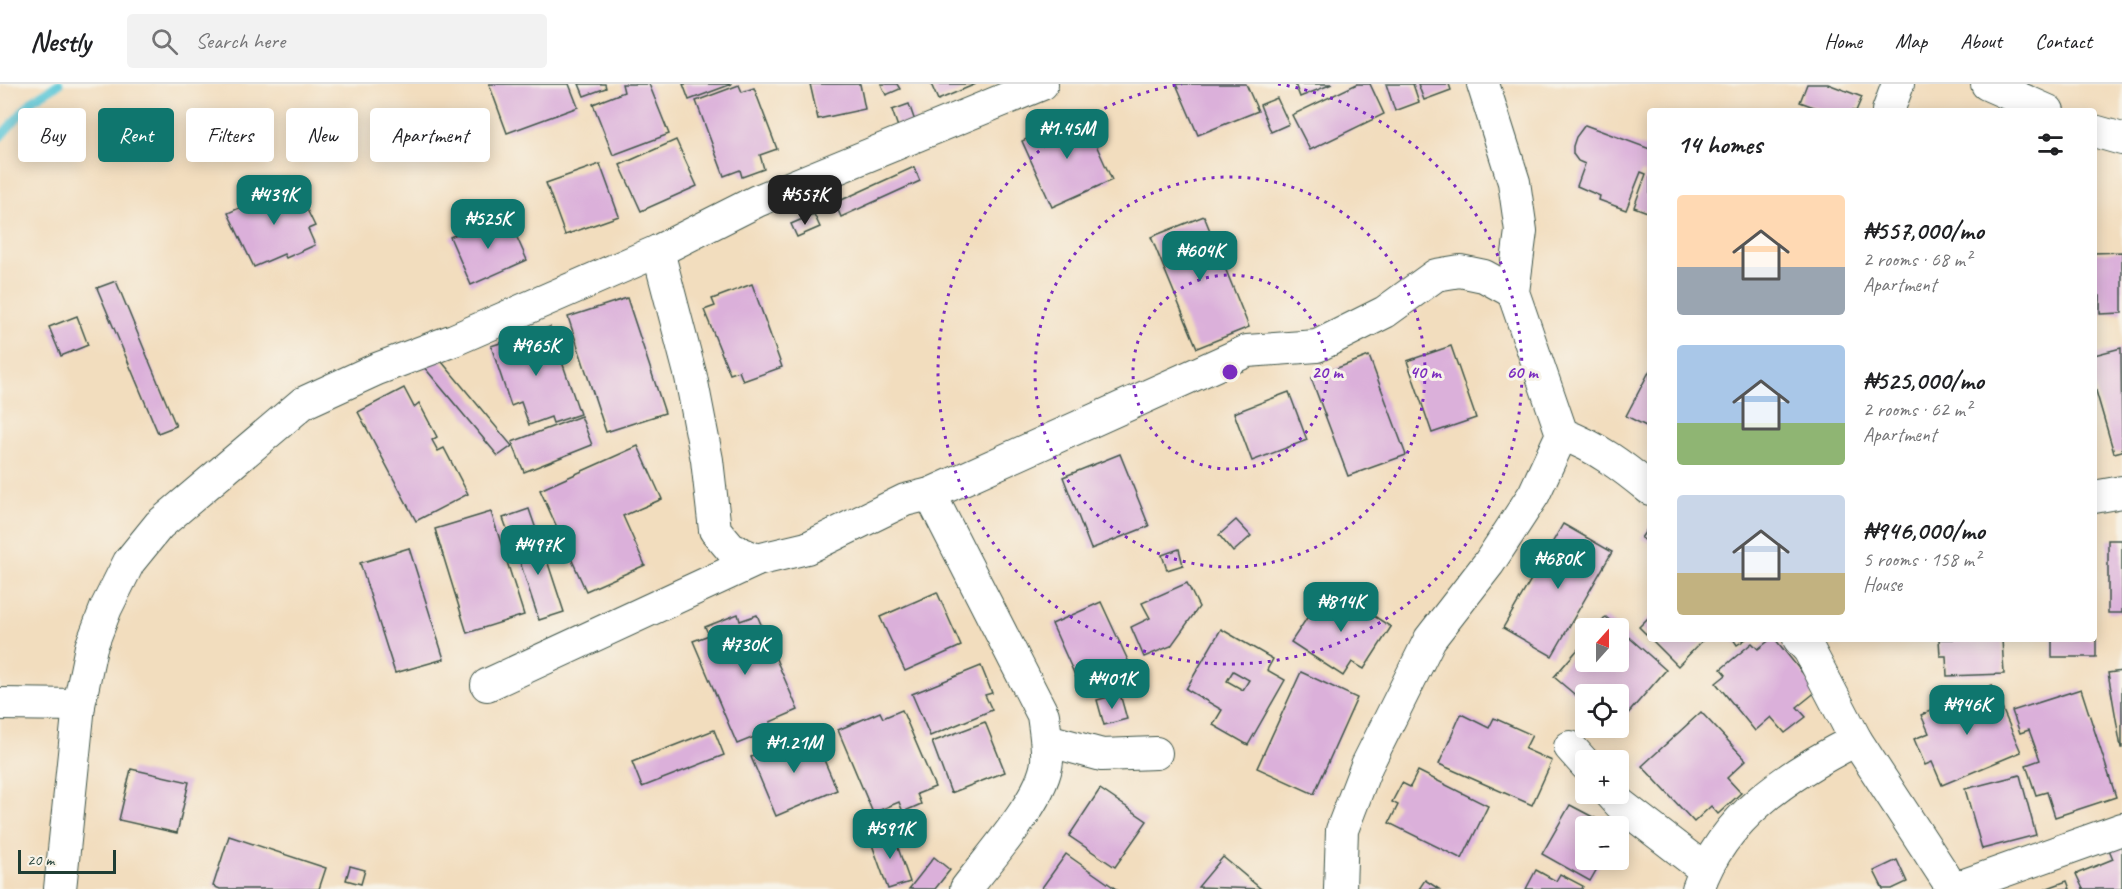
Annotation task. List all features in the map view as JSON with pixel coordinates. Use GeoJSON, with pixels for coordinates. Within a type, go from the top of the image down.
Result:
{"type":"FeatureCollection","features":[{"type":"Feature","properties":{"kind":"street"},"geometry":{"type":"LineString","coordinates":[[60,889],[79,705],[91,647],[106,608],[129,562],[159,525],[303,403],[377,369],[454,340],[658,251],[757,201],[1042,84]]}},
{"type":"Feature","properties":{"kind":"street"},"geometry":{"type":"LineString","coordinates":[[1340,889],[1342,830],[1367,765],[1430,639],[1489,563],[1534,494],[1562,434],[1513,292],[1521,231],[1515,192],[1483,84]]}},
{"type":"Feature","properties":{"kind":"street"},"geometry":{"type":"LineString","coordinates":[[1889,108],[1898,84]]}},
{"type":"Feature","properties":{"kind":"street"},"geometry":{"type":"LineString","coordinates":[[1987,84],[2041,108]]}},
{"type":"Feature","properties":{"kind":"street"},"geometry":{"type":"LineString","coordinates":[[2097,132],[2122,139]]}},
{"type":"Feature","properties":{"kind":"street"},"geometry":{"type":"LineString","coordinates":[[658,251],[691,377],[707,460],[715,530],[731,549],[757,560]]}},
{"type":"Feature","properties":{"kind":"street"},"geometry":{"type":"LineString","coordinates":[[487,685],[757,560],[807,548],[905,500],[930,494],[1247,351],[1317,346],[1385,312],[1436,275],[1460,271],[1484,276],[1513,292]]}},
{"type":"Feature","properties":{"kind":"street"},"geometry":{"type":"LineString","coordinates":[[1562,434],[1589,444],[1647,487]]}},
{"type":"Feature","properties":{"kind":"street"},"geometry":{"type":"LineString","coordinates":[[2097,496],[2122,492]]}},
{"type":"Feature","properties":{"kind":"street"},"geometry":{"type":"LineString","coordinates":[[930,494],[1043,715],[1047,740],[1047,763],[1037,794],[966,889]]}},
{"type":"Feature","properties":{"kind":"street"},"geometry":{"type":"LineString","coordinates":[[1808,643],[1856,740],[1953,889],[2122,829]]}},
{"type":"Feature","properties":{"kind":"street"},"geometry":{"type":"LineString","coordinates":[[0,704],[79,705]]}},
{"type":"Feature","properties":{"kind":"street"},"geometry":{"type":"LineString","coordinates":[[1047,740],[1102,755],[1156,753]]}},
{"type":"Feature","properties":{"kind":"street"},"geometry":{"type":"LineString","coordinates":[[1620,804],[1701,879],[1744,816],[1775,787],[1811,763],[1856,740]]}},
{"type":"Feature","properties":{"kind":"building"},"geometry":{"type":"Polygon","coordinates":[[[489,84],[569,84],[578,107],[507,133],[489,84]]]}},
{"type":"Feature","properties":{"kind":"building"},"geometry":{"type":"Polygon","coordinates":[[[579,84],[605,84],[606,88],[584,96],[579,84]]]}},
{"type":"Feature","properties":{"kind":"building"},"geometry":{"type":"Polygon","coordinates":[[[622,84],[649,84],[669,134],[613,155],[593,104],[624,92],[622,84]]]}},
{"type":"Feature","properties":{"kind":"building"},"geometry":{"type":"Polygon","coordinates":[[[683,84],[732,84],[689,100],[683,84]]]}},
{"type":"Feature","properties":{"kind":"building"},"geometry":{"type":"Polygon","coordinates":[[[810,84],[860,84],[865,109],[818,119],[810,84]]]}},
{"type":"Feature","properties":{"kind":"building"},"geometry":{"type":"Polygon","coordinates":[[[881,84],[897,84],[900,89],[886,95],[881,84]]]}},
{"type":"Feature","properties":{"kind":"building"},"geometry":{"type":"Polygon","coordinates":[[[931,84],[976,84],[938,100],[931,84]]]}},
{"type":"Feature","properties":{"kind":"building"},"geometry":{"type":"Polygon","coordinates":[[[1176,84],[1246,84],[1258,111],[1198,135],[1176,84]]]}},
{"type":"Feature","properties":{"kind":"building"},"geometry":{"type":"Polygon","coordinates":[[[1295,84],[1332,84],[1300,97],[1295,84]]]}},
{"type":"Feature","properties":{"kind":"building"},"geometry":{"type":"Polygon","coordinates":[[[1357,84],[1370,84],[1384,114],[1310,150],[1292,115],[1357,84]]]}},
{"type":"Feature","properties":{"kind":"building"},"geometry":{"type":"Polygon","coordinates":[[[1386,84],[1413,84],[1419,102],[1395,111],[1386,84]]]}},
{"type":"Feature","properties":{"kind":"building"},"geometry":{"type":"Polygon","coordinates":[[[1418,84],[1449,84],[1451,90],[1424,100],[1418,84]]]}},
{"type":"Feature","properties":{"kind":"building"},"geometry":{"type":"Polygon","coordinates":[[[1807,84],[1828,84],[1862,97],[1857,108],[1817,108],[1800,102],[1807,84]]]}},
{"type":"Feature","properties":{"kind":"building"},"geometry":{"type":"Polygon","coordinates":[[[739,85],[742,92],[754,88],[777,149],[760,155],[764,169],[742,177],[740,170],[724,176],[696,101],[739,85]]]}},
{"type":"Feature","properties":{"kind":"building"},"geometry":{"type":"Polygon","coordinates":[[[1277,98],[1289,124],[1271,132],[1260,105],[1277,98]]]}},
{"type":"Feature","properties":{"kind":"building"},"geometry":{"type":"Polygon","coordinates":[[[909,104],[917,127],[900,133],[892,110],[909,104]]]}},
{"type":"Feature","properties":{"kind":"building"},"geometry":{"type":"Polygon","coordinates":[[[1082,114],[1112,180],[1052,207],[1022,141],[1082,114]]]}},
{"type":"Feature","properties":{"kind":"building"},"geometry":{"type":"Polygon","coordinates":[[[1585,125],[1647,148],[1647,212],[1634,207],[1646,174],[1641,172],[1626,210],[1599,200],[1600,196],[1577,186],[1585,164],[1578,161],[1573,154],[1576,137],[1585,125]]]}},
{"type":"Feature","properties":{"kind":"building"},"geometry":{"type":"Polygon","coordinates":[[[676,140],[697,186],[641,211],[620,165],[676,140]]]}},
{"type":"Feature","properties":{"kind":"building"},"geometry":{"type":"Polygon","coordinates":[[[600,164],[619,216],[565,235],[546,183],[600,164]]]}},
{"type":"Feature","properties":{"kind":"building"},"geometry":{"type":"Polygon","coordinates":[[[914,167],[920,181],[841,217],[835,203],[914,167]]]}},
{"type":"Feature","properties":{"kind":"building"},"geometry":{"type":"Polygon","coordinates":[[[294,183],[315,226],[308,229],[315,245],[286,258],[284,254],[254,267],[228,213],[294,183]]]}},
{"type":"Feature","properties":{"kind":"building"},"geometry":{"type":"Polygon","coordinates":[[[814,214],[820,227],[797,237],[791,224],[814,214]]]}},
{"type":"Feature","properties":{"kind":"building"},"geometry":{"type":"Polygon","coordinates":[[[501,215],[510,235],[515,233],[527,260],[471,285],[450,237],[501,215]]]}},
{"type":"Feature","properties":{"kind":"building"},"geometry":{"type":"Polygon","coordinates":[[[1204,216],[1249,327],[1197,348],[1151,237],[1204,216]]]}},
{"type":"Feature","properties":{"kind":"building"},"geometry":{"type":"Polygon","coordinates":[[[2122,252],[2122,313],[2100,314],[2100,296],[2097,296],[2097,253],[2122,252]]]}},
{"type":"Feature","properties":{"kind":"building"},"geometry":{"type":"Polygon","coordinates":[[[116,281],[176,426],[158,433],[97,288],[116,281]]]}},
{"type":"Feature","properties":{"kind":"building"},"geometry":{"type":"Polygon","coordinates":[[[752,284],[782,367],[743,381],[739,371],[730,374],[704,310],[715,306],[712,299],[752,284]]]}},
{"type":"Feature","properties":{"kind":"building"},"geometry":{"type":"Polygon","coordinates":[[[627,298],[665,413],[606,432],[568,317],[627,298]]]}},
{"type":"Feature","properties":{"kind":"building"},"geometry":{"type":"Polygon","coordinates":[[[77,316],[88,345],[61,356],[49,327],[77,316]]]}},
{"type":"Feature","properties":{"kind":"building"},"geometry":{"type":"Polygon","coordinates":[[[550,327],[580,414],[553,423],[551,417],[529,425],[521,402],[511,406],[491,346],[550,327]]]}},
{"type":"Feature","properties":{"kind":"building"},"geometry":{"type":"Polygon","coordinates":[[[1451,346],[1476,418],[1432,433],[1407,361],[1451,346]]]}},
{"type":"Feature","properties":{"kind":"building"},"geometry":{"type":"Polygon","coordinates":[[[2121,348],[2122,451],[2114,453],[2097,394],[2097,354],[2121,348]]]}},
{"type":"Feature","properties":{"kind":"building"},"geometry":{"type":"Polygon","coordinates":[[[437,356],[512,446],[498,456],[424,367],[437,356]]]}},
{"type":"Feature","properties":{"kind":"building"},"geometry":{"type":"Polygon","coordinates":[[[1369,356],[1406,455],[1348,476],[1311,378],[1369,356]]]}},
{"type":"Feature","properties":{"kind":"building"},"geometry":{"type":"Polygon","coordinates":[[[1647,376],[1647,426],[1626,416],[1647,376]]]}},
{"type":"Feature","properties":{"kind":"building"},"geometry":{"type":"Polygon","coordinates":[[[404,388],[414,407],[419,403],[437,437],[432,440],[438,451],[444,448],[468,494],[416,521],[358,412],[404,388]]]}},
{"type":"Feature","properties":{"kind":"building"},"geometry":{"type":"Polygon","coordinates":[[[1289,392],[1307,440],[1252,461],[1234,413],[1289,392]]]}},
{"type":"Feature","properties":{"kind":"building"},"geometry":{"type":"Polygon","coordinates":[[[581,416],[592,445],[524,472],[512,442],[581,416]]]}},
{"type":"Feature","properties":{"kind":"building"},"geometry":{"type":"Polygon","coordinates":[[[638,446],[662,499],[623,516],[645,565],[586,591],[540,490],[638,446]]]}},
{"type":"Feature","properties":{"kind":"building"},"geometry":{"type":"Polygon","coordinates":[[[1120,454],[1149,526],[1091,549],[1063,477],[1120,454]]]}},
{"type":"Feature","properties":{"kind":"building"},"geometry":{"type":"Polygon","coordinates":[[[529,509],[537,532],[511,540],[503,518],[529,509]]]}},
{"type":"Feature","properties":{"kind":"building"},"geometry":{"type":"Polygon","coordinates":[[[491,512],[524,615],[467,633],[435,529],[491,512]]]}},
{"type":"Feature","properties":{"kind":"building"},"geometry":{"type":"Polygon","coordinates":[[[1236,520],[1251,536],[1233,552],[1219,535],[1236,520]]]}},
{"type":"Feature","properties":{"kind":"building"},"geometry":{"type":"Polygon","coordinates":[[[1563,524],[1612,552],[1552,656],[1503,628],[1563,524]]]}},
{"type":"Feature","properties":{"kind":"building"},"geometry":{"type":"Polygon","coordinates":[[[1647,529],[1647,541],[1641,538],[1647,529]]]}},
{"type":"Feature","properties":{"kind":"building"},"geometry":{"type":"Polygon","coordinates":[[[538,533],[564,612],[539,620],[513,541],[538,533]]]}},
{"type":"Feature","properties":{"kind":"building"},"geometry":{"type":"Polygon","coordinates":[[[2108,540],[2122,540],[2122,613],[2108,613],[2108,540]]]}},
{"type":"Feature","properties":{"kind":"building"},"geometry":{"type":"Polygon","coordinates":[[[409,548],[444,659],[395,673],[360,563],[409,548]]]}},
{"type":"Feature","properties":{"kind":"building"},"geometry":{"type":"Polygon","coordinates":[[[1179,549],[1183,565],[1167,570],[1162,555],[1179,549]]]}},
{"type":"Feature","properties":{"kind":"building"},"geometry":{"type":"Polygon","coordinates":[[[1187,583],[1199,607],[1171,646],[1144,657],[1131,627],[1150,618],[1142,603],[1187,583]]]}},
{"type":"Feature","properties":{"kind":"building"},"geometry":{"type":"Polygon","coordinates":[[[1328,586],[1391,627],[1364,669],[1352,662],[1343,676],[1291,642],[1328,586]]]}},
{"type":"Feature","properties":{"kind":"building"},"geometry":{"type":"Polygon","coordinates":[[[937,592],[961,646],[905,671],[880,617],[937,592]]]}},
{"type":"Feature","properties":{"kind":"building"},"geometry":{"type":"Polygon","coordinates":[[[1101,602],[1132,669],[1082,691],[1052,624],[1101,602]]]}},
{"type":"Feature","properties":{"kind":"building"},"geometry":{"type":"Polygon","coordinates":[[[738,614],[740,621],[757,615],[798,710],[770,722],[774,729],[737,744],[693,641],[709,635],[705,627],[738,614]]]}},
{"type":"Feature","properties":{"kind":"building"},"geometry":{"type":"Polygon","coordinates":[[[1647,619],[1647,635],[1639,627],[1647,619]]]}},
{"type":"Feature","properties":{"kind":"building"},"geometry":{"type":"Polygon","coordinates":[[[1221,629],[1273,659],[1267,670],[1285,680],[1248,745],[1213,725],[1222,710],[1186,689],[1221,629]],[[1233,671],[1227,681],[1243,690],[1249,680],[1233,671]]]}},
{"type":"Feature","properties":{"kind":"building"},"geometry":{"type":"Polygon","coordinates":[[[1629,637],[1666,670],[1629,712],[1629,684],[1575,684],[1575,695],[1554,677],[1575,653],[1575,672],[1629,672],[1629,637]]]}},
{"type":"Feature","properties":{"kind":"building"},"geometry":{"type":"Polygon","coordinates":[[[1654,642],[1701,642],[1678,666],[1654,642]]]}},
{"type":"Feature","properties":{"kind":"building"},"geometry":{"type":"Polygon","coordinates":[[[1767,642],[1777,642],[1817,691],[1797,707],[1806,717],[1785,733],[1771,717],[1755,731],[1716,683],[1726,675],[1721,669],[1752,643],[1758,649],[1767,642]]]}},
{"type":"Feature","properties":{"kind":"building"},"geometry":{"type":"Polygon","coordinates":[[[1939,642],[2002,642],[2004,674],[1947,676],[1946,656],[1940,656],[1939,642]]]}},
{"type":"Feature","properties":{"kind":"building"},"geometry":{"type":"Polygon","coordinates":[[[2052,642],[2096,642],[2096,657],[2052,657],[2052,642]]]}},
{"type":"Feature","properties":{"kind":"building"},"geometry":{"type":"Polygon","coordinates":[[[981,666],[992,693],[985,695],[992,710],[930,736],[912,694],[981,666]]]}},
{"type":"Feature","properties":{"kind":"building"},"geometry":{"type":"Polygon","coordinates":[[[2122,671],[2122,748],[2121,748],[2108,673],[2122,671]]]}},
{"type":"Feature","properties":{"kind":"building"},"geometry":{"type":"Polygon","coordinates":[[[1301,672],[1357,698],[1314,794],[1257,768],[1301,672]]]}},
{"type":"Feature","properties":{"kind":"building"},"geometry":{"type":"Polygon","coordinates":[[[1992,685],[2021,752],[1942,785],[1932,762],[1925,765],[1914,739],[1929,733],[1921,715],[1992,685]]]}},
{"type":"Feature","properties":{"kind":"building"},"geometry":{"type":"Polygon","coordinates":[[[2081,689],[2116,797],[2055,817],[2047,792],[2036,795],[2026,765],[2040,760],[2029,730],[2020,733],[2012,711],[2081,689]]]}},
{"type":"Feature","properties":{"kind":"building"},"geometry":{"type":"Polygon","coordinates":[[[1120,694],[1127,719],[1104,725],[1097,700],[1120,694]]]}},
{"type":"Feature","properties":{"kind":"building"},"geometry":{"type":"Polygon","coordinates":[[[902,710],[935,787],[917,794],[921,804],[903,812],[899,802],[873,813],[838,730],[880,712],[883,718],[902,710]]]}},
{"type":"Feature","properties":{"kind":"building"},"geometry":{"type":"Polygon","coordinates":[[[1701,712],[1746,760],[1727,778],[1741,793],[1718,814],[1711,806],[1694,822],[1642,766],[1701,712]]]}},
{"type":"Feature","properties":{"kind":"building"},"geometry":{"type":"Polygon","coordinates":[[[1461,714],[1489,728],[1494,718],[1532,735],[1525,749],[1552,761],[1532,805],[1439,764],[1461,714]]]}},
{"type":"Feature","properties":{"kind":"building"},"geometry":{"type":"Polygon","coordinates":[[[985,722],[1005,772],[951,793],[932,742],[985,722]]]}},
{"type":"Feature","properties":{"kind":"building"},"geometry":{"type":"Polygon","coordinates":[[[714,730],[724,755],[642,787],[632,762],[714,730]]]}},
{"type":"Feature","properties":{"kind":"building"},"geometry":{"type":"Polygon","coordinates":[[[812,732],[837,790],[776,816],[751,757],[812,732]]]}},
{"type":"Feature","properties":{"kind":"building"},"geometry":{"type":"Polygon","coordinates":[[[131,769],[189,782],[177,833],[119,820],[131,769]]]}},
{"type":"Feature","properties":{"kind":"building"},"geometry":{"type":"Polygon","coordinates":[[[1418,771],[1488,806],[1462,859],[1389,823],[1398,805],[1392,802],[1402,783],[1410,787],[1418,771]]]}},
{"type":"Feature","properties":{"kind":"building"},"geometry":{"type":"Polygon","coordinates":[[[2020,775],[2036,835],[1982,849],[1965,789],[2020,775]]]}},
{"type":"Feature","properties":{"kind":"building"},"geometry":{"type":"Polygon","coordinates":[[[1100,789],[1147,821],[1115,867],[1069,836],[1100,789]]]}},
{"type":"Feature","properties":{"kind":"building"},"geometry":{"type":"Polygon","coordinates":[[[1570,805],[1591,816],[1575,816],[1575,870],[1596,870],[1590,881],[1542,854],[1570,805]]]}},
{"type":"Feature","properties":{"kind":"building"},"geometry":{"type":"Polygon","coordinates":[[[892,831],[910,882],[888,889],[870,839],[892,831]]]}},
{"type":"Feature","properties":{"kind":"building"},"geometry":{"type":"Polygon","coordinates":[[[229,836],[326,868],[319,889],[220,889],[213,886],[229,836]]]}},
{"type":"Feature","properties":{"kind":"building"},"geometry":{"type":"Polygon","coordinates":[[[2122,841],[2122,889],[2083,889],[2076,874],[2113,859],[2108,847],[2122,841]]]}},
{"type":"Feature","properties":{"kind":"building"},"geometry":{"type":"Polygon","coordinates":[[[1066,854],[1116,889],[1041,889],[1066,854]]]}},
{"type":"Feature","properties":{"kind":"building"},"geometry":{"type":"Polygon","coordinates":[[[934,857],[950,870],[935,889],[909,889],[934,857]]]}},
{"type":"Feature","properties":{"kind":"building"},"geometry":{"type":"Polygon","coordinates":[[[1223,857],[1261,889],[1198,887],[1223,857]]]}},
{"type":"Feature","properties":{"kind":"building"},"geometry":{"type":"Polygon","coordinates":[[[1897,860],[1907,882],[1892,889],[1883,889],[1874,871],[1897,860]]]}},
{"type":"Feature","properties":{"kind":"building"},"geometry":{"type":"Polygon","coordinates":[[[350,866],[365,870],[361,884],[346,880],[350,866]]]}},
{"type":"Feature","properties":{"kind":"building"},"geometry":{"type":"Polygon","coordinates":[[[1536,870],[1556,881],[1560,874],[1583,886],[1582,889],[1526,889],[1536,870]]]}},
{"type":"Feature","properties":{"kind":"building"},"geometry":{"type":"Polygon","coordinates":[[[1425,880],[1439,889],[1419,889],[1425,880]]]}},
{"type":"Feature","properties":{"kind":"building"},"geometry":{"type":"Polygon","coordinates":[[[2067,881],[2070,889],[2045,889],[2067,881]]]}},
{"type":"Feature","properties":{"kind":"waterway"},"geometry":{"type":"LineString","coordinates":[[0,137],[33,100],[59,84]]}}]}
